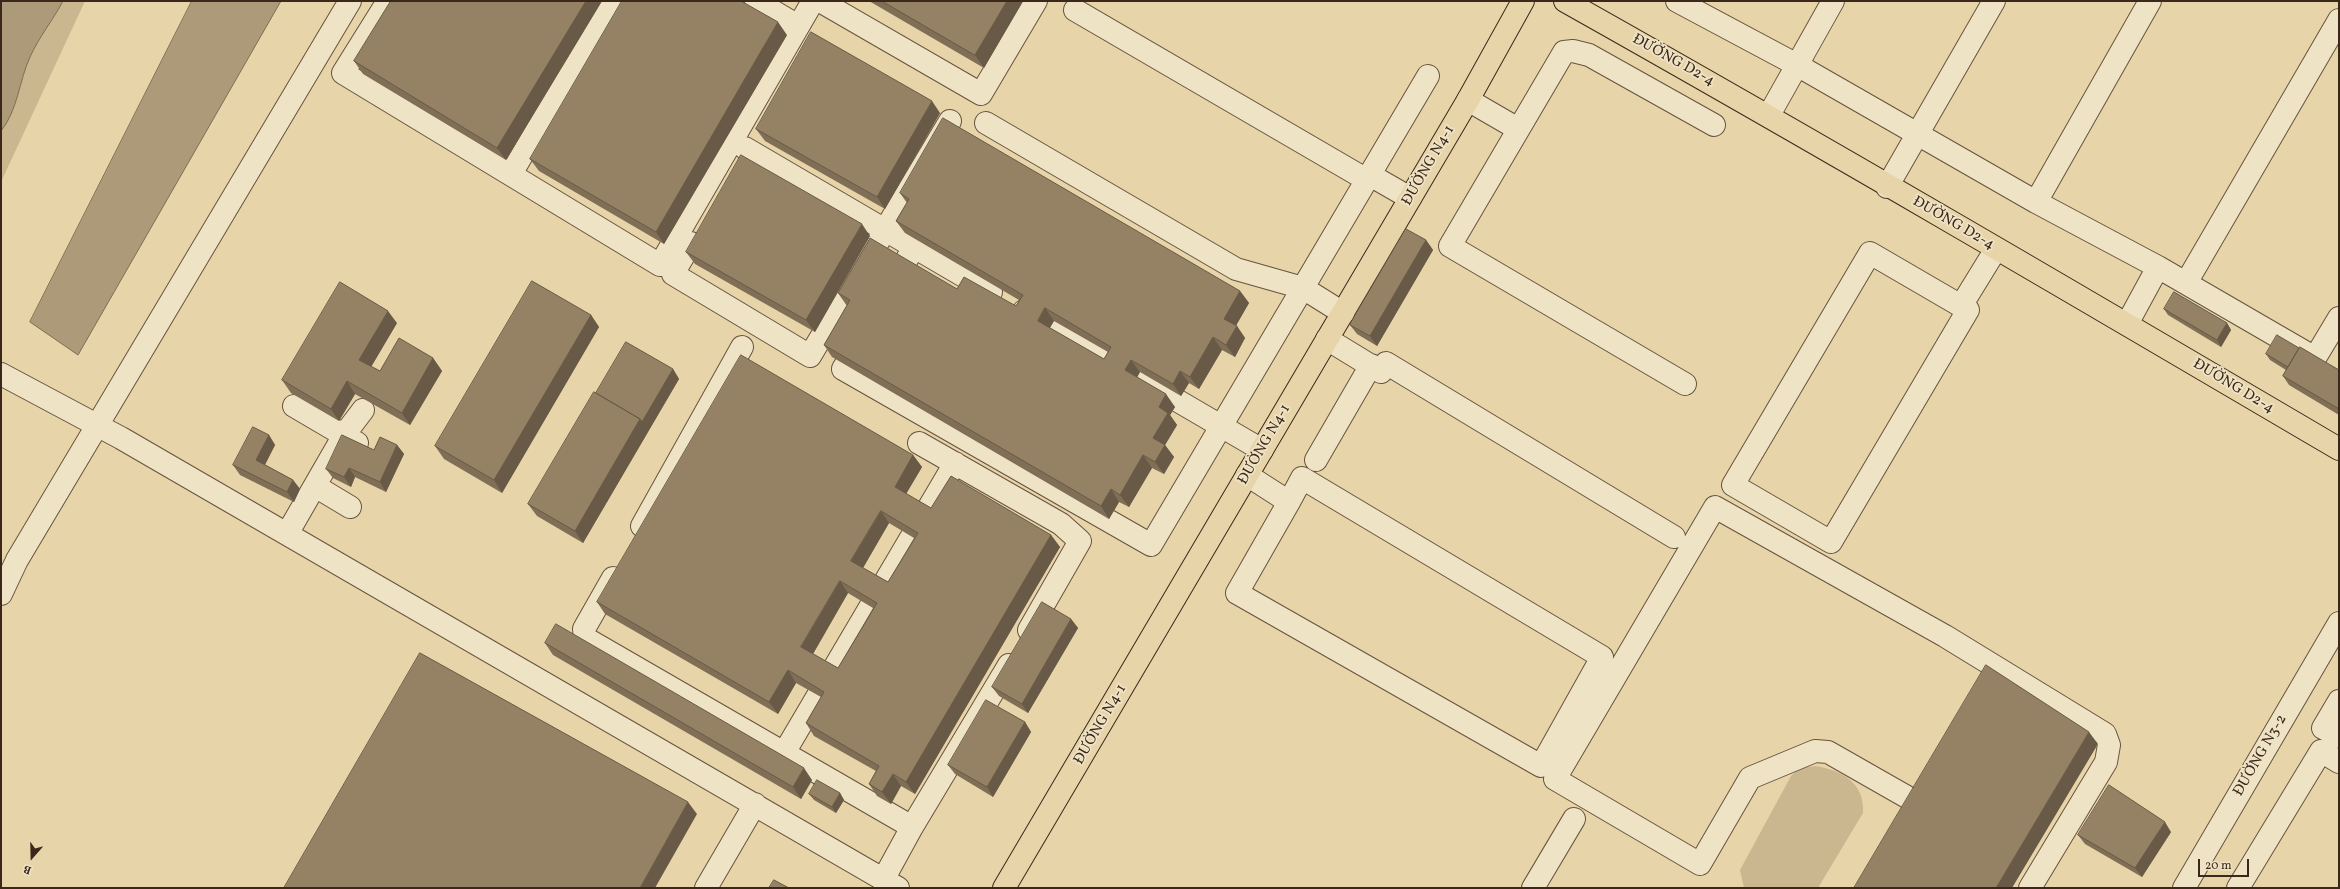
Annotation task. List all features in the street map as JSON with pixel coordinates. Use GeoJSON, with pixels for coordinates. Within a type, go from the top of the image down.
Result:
{"type":"FeatureCollection","features":[{"type":"Feature","properties":{"kind":"main road","name":"ĐƯỜNG N4-1"},"geometry":{"type":"LineString","coordinates":[[1004,888],[1468,100],[1523,1]]}},
{"type":"Feature","properties":{"kind":"main road","name":"ĐƯỜNG D2-4"},"geometry":{"type":"LineString","coordinates":[[1565,1],[1769,115],[1887,186],[2127,324],[2339,449]]}},
{"type":"Feature","properties":{"kind":"street"},"geometry":{"type":"LineString","coordinates":[[1,594],[17,560],[350,1]]}},
{"type":"Feature","properties":{"kind":"street"},"geometry":{"type":"LineString","coordinates":[[388,1],[344,73],[660,264],[802,34]]}},
{"type":"Feature","properties":{"kind":"street"},"geometry":{"type":"LineString","coordinates":[[511,174],[612,1]]}},
{"type":"Feature","properties":{"kind":"street"},"geometry":{"type":"LineString","coordinates":[[756,1],[802,34]]}},
{"type":"Feature","properties":{"kind":"street"},"geometry":{"type":"LineString","coordinates":[[813,1],[802,34],[745,148],[673,274],[810,356],[950,121]]}},
{"type":"Feature","properties":{"kind":"street"},"geometry":{"type":"LineString","coordinates":[[820,1],[981,94],[1036,1]]}},
{"type":"Feature","properties":{"kind":"street"},"geometry":{"type":"LineString","coordinates":[[1677,1],[1797,65],[2036,202],[2158,267],[2315,358],[2339,318]]}},
{"type":"Feature","properties":{"kind":"street"},"geometry":{"type":"LineString","coordinates":[[1769,115],[1833,1]]}},
{"type":"Feature","properties":{"kind":"street"},"geometry":{"type":"LineString","coordinates":[[1887,186],[1994,1]]}},
{"type":"Feature","properties":{"kind":"street"},"geometry":{"type":"LineString","coordinates":[[2036,202],[2150,1]]}},
{"type":"Feature","properties":{"kind":"street"},"geometry":{"type":"LineString","coordinates":[[1075,10],[1368,177],[1410,198]]}},
{"type":"Feature","properties":{"kind":"street"},"geometry":{"type":"LineString","coordinates":[[2186,283],[2339,20]]}},
{"type":"Feature","properties":{"kind":"street"},"geometry":{"type":"LineString","coordinates":[[1684,384],[1450,246],[1564,52],[1573,51],[1589,55],[1714,125]]}},
{"type":"Feature","properties":{"kind":"street"},"geometry":{"type":"LineString","coordinates":[[871,322],[843,369],[1151,545],[1428,76]]}},
{"type":"Feature","properties":{"kind":"street"},"geometry":{"type":"LineString","coordinates":[[1468,100],[1518,129]]}},
{"type":"Feature","properties":{"kind":"street"},"geometry":{"type":"LineString","coordinates":[[986,123],[1236,269],[1303,288],[1343,313]]}},
{"type":"Feature","properties":{"kind":"street"},"geometry":{"type":"LineString","coordinates":[[745,148],[1262,450]]}},
{"type":"Feature","properties":{"kind":"street"},"geometry":{"type":"LineString","coordinates":[[883,302],[914,248]]}},
{"type":"Feature","properties":{"kind":"street"},"geometry":{"type":"LineString","coordinates":[[1961,306],[1996,249]]}},
{"type":"Feature","properties":{"kind":"street"},"geometry":{"type":"LineString","coordinates":[[1870,253],[1961,306],[1968,310],[1831,542],[1733,485],[1870,253]]}},
{"type":"Feature","properties":{"kind":"street"},"geometry":{"type":"LineString","coordinates":[[2127,324],[2158,267]]}},
{"type":"Feature","properties":{"kind":"street"},"geometry":{"type":"LineString","coordinates":[[1327,339],[1381,372],[1386,363],[1674,537]]}},
{"type":"Feature","properties":{"kind":"street"},"geometry":{"type":"LineString","coordinates":[[742,347],[584,629],[585,638],[912,827]]}},
{"type":"Feature","properties":{"kind":"street"},"geometry":{"type":"LineString","coordinates":[[1316,460],[1371,365]]}},
{"type":"Feature","properties":{"kind":"street"},"geometry":{"type":"LineString","coordinates":[[1,374],[98,425],[891,884],[912,827],[970,733],[1080,541],[1061,524],[919,443]]}},
{"type":"Feature","properties":{"kind":"street"},"geometry":{"type":"LineString","coordinates":[[294,406],[353,440]]}},
{"type":"Feature","properties":{"kind":"street"},"geometry":{"type":"LineString","coordinates":[[287,534],[315,486],[353,440],[363,410]]}},
{"type":"Feature","properties":{"kind":"street"},"geometry":{"type":"LineString","coordinates":[[784,753],[955,464]]}},
{"type":"Feature","properties":{"kind":"street"},"geometry":{"type":"LineString","coordinates":[[1247,475],[1288,502]]}},
{"type":"Feature","properties":{"kind":"street"},"geometry":{"type":"LineString","coordinates":[[1302,478],[1602,657],[1541,766],[1237,593],[1288,502],[1302,478]]}},
{"type":"Feature","properties":{"kind":"street"},"geometry":{"type":"LineString","coordinates":[[315,486],[350,507]]}},
{"type":"Feature","properties":{"kind":"street"},"geometry":{"type":"LineString","coordinates":[[1914,801],[1828,752],[1815,752],[1750,778],[1700,864],[1555,779],[1715,507],[1945,636],[2105,734],[2109,745],[2106,762],[2030,888]]}},
{"type":"Feature","properties":{"kind":"street","name":"ĐƯỜNG N3-2"},"geometry":{"type":"LineString","coordinates":[[2190,886],[2339,624]]}},
{"type":"Feature","properties":{"kind":"street"},"geometry":{"type":"LineString","coordinates":[[1983,687],[1995,666]]}},
{"type":"Feature","properties":{"kind":"street"},"geometry":{"type":"LineString","coordinates":[[2339,701],[2323,728],[2339,737]]}},
{"type":"Feature","properties":{"kind":"street"},"geometry":{"type":"LineString","coordinates":[[2238,888],[2321,750],[2339,762]]}},
{"type":"Feature","properties":{"kind":"street"},"geometry":{"type":"LineString","coordinates":[[1902,821],[1926,781]]}},
{"type":"Feature","properties":{"kind":"street"},"geometry":{"type":"LineString","coordinates":[[706,888],[755,804]]}},
{"type":"Feature","properties":{"kind":"street"},"geometry":{"type":"LineString","coordinates":[[1533,888],[1574,819]]}},
{"type":"Feature","properties":{"kind":"shaded area"},"geometry":{"type":"Polygon","coordinates":[[[1,1],[85,1],[1,182],[1,1]]]}},
{"type":"Feature","properties":{"kind":"shaded area"},"geometry":{"type":"Polygon","coordinates":[[[1,1],[63,1],[30,57],[15,105],[7,123],[1,131],[1,1]]]}},
{"type":"Feature","properties":{"kind":"shaded area"},"geometry":{"type":"Polygon","coordinates":[[[192,1],[281,1],[78,355],[30,322],[192,1]]]}},
{"type":"Feature","properties":{"kind":"shaded area"},"geometry":{"type":"Polygon","coordinates":[[[1815,766],[1834,771],[1850,780],[1856,786],[1860,794],[1863,803],[1863,813],[1818,888],[1744,888],[1740,870],[1791,776],[1800,768],[1815,766]]]}},
{"type":"Feature","properties":{"kind":"building"},"geometry":{"type":"Polygon","coordinates":[[[391,1],[586,1],[497,148],[354,61],[391,1]]]}},
{"type":"Feature","properties":{"kind":"building"},"geometry":{"type":"Polygon","coordinates":[[[622,1],[741,1],[778,22],[656,232],[530,159],[622,1]]]}},
{"type":"Feature","properties":{"kind":"building"},"geometry":{"type":"Polygon","coordinates":[[[882,1],[1007,1],[975,55],[882,1]]]}},
{"type":"Feature","properties":{"kind":"building"},"geometry":{"type":"Polygon","coordinates":[[[811,32],[932,101],[877,197],[756,129],[811,32]]]}},
{"type":"Feature","properties":{"kind":"building"},"geometry":{"type":"Polygon","coordinates":[[[943,118],[1240,291],[1224,319],[1237,326],[1226,345],[1213,337],[1190,377],[1180,371],[1173,384],[1131,360],[1125,370],[1166,394],[1159,407],[1168,413],[1153,438],[1165,445],[1155,462],[1143,455],[1120,495],[1111,489],[1101,506],[824,345],[850,300],[838,293],[870,238],[957,289],[964,277],[1016,306],[1023,295],[896,221],[909,199],[900,193],[943,118]],[[1045,308],[1038,321],[1104,359],[1111,347],[1045,308]]]}},
{"type":"Feature","properties":{"kind":"building"},"geometry":{"type":"Polygon","coordinates":[[[741,155],[862,224],[806,320],[686,252],[741,155]]]}},
{"type":"Feature","properties":{"kind":"building"},"geometry":{"type":"Polygon","coordinates":[[[1406,229],[1426,240],[1370,336],[1350,325],[1406,229]]]}},
{"type":"Feature","properties":{"kind":"building"},"geometry":{"type":"Polygon","coordinates":[[[532,281],[591,315],[494,480],[435,446],[532,281]]]}},
{"type":"Feature","properties":{"kind":"building"},"geometry":{"type":"Polygon","coordinates":[[[340,282],[388,311],[359,360],[380,371],[399,338],[433,358],[402,413],[347,381],[331,409],[282,380],[340,282]]]}},
{"type":"Feature","properties":{"kind":"building"},"geometry":{"type":"Polygon","coordinates":[[[2174,292],[2227,323],[2217,340],[2164,309],[2174,292]]]}},
{"type":"Feature","properties":{"kind":"building"},"geometry":{"type":"Polygon","coordinates":[[[2277,335],[2299,348],[2288,367],[2266,354],[2277,335]]]}},
{"type":"Feature","properties":{"kind":"building"},"geometry":{"type":"Polygon","coordinates":[[[626,342],[673,369],[642,422],[640,419],[596,393],[626,342]]]}},
{"type":"Feature","properties":{"kind":"building"},"geometry":{"type":"Polygon","coordinates":[[[2300,347],[2339,370],[2339,409],[2283,376],[2300,347]]]}},
{"type":"Feature","properties":{"kind":"building"},"geometry":{"type":"Polygon","coordinates":[[[741,355],[913,455],[895,487],[931,508],[951,476],[1051,535],[906,782],[893,774],[882,792],[869,784],[879,766],[806,723],[824,692],[788,670],[769,702],[597,602],[741,355]],[[881,511],[851,561],[888,582],[918,533],[881,511]],[[840,581],[801,647],[838,668],[877,603],[840,581]]]}},
{"type":"Feature","properties":{"kind":"building"},"geometry":{"type":"Polygon","coordinates":[[[594,392],[640,419],[575,531],[528,504],[594,392]]]}},
{"type":"Feature","properties":{"kind":"building"},"geometry":{"type":"Polygon","coordinates":[[[253,427],[269,435],[256,460],[293,480],[287,492],[233,465],[253,427]]]}},
{"type":"Feature","properties":{"kind":"building"},"geometry":{"type":"Polygon","coordinates":[[[342,435],[374,450],[380,437],[397,445],[380,482],[349,468],[344,477],[326,469],[342,435]]]}},
{"type":"Feature","properties":{"kind":"building"},"geometry":{"type":"Polygon","coordinates":[[[1042,602],[1071,619],[1022,704],[992,687],[1042,602]]]}},
{"type":"Feature","properties":{"kind":"building"},"geometry":{"type":"Polygon","coordinates":[[[556,624],[804,768],[793,787],[545,643],[556,624]]]}},
{"type":"Feature","properties":{"kind":"building"},"geometry":{"type":"Polygon","coordinates":[[[420,653],[688,802],[640,888],[284,888],[420,653]]]}},
{"type":"Feature","properties":{"kind":"building"},"geometry":{"type":"Polygon","coordinates":[[[1986,665],[2089,732],[1996,888],[1854,888],[1986,665]]]}},
{"type":"Feature","properties":{"kind":"building"},"geometry":{"type":"Polygon","coordinates":[[[986,700],[1025,722],[987,787],[948,765],[986,700]]]}},
{"type":"Feature","properties":{"kind":"building"},"geometry":{"type":"Polygon","coordinates":[[[817,780],[840,793],[832,807],[809,794],[817,780]]]}},
{"type":"Feature","properties":{"kind":"building"},"geometry":{"type":"Polygon","coordinates":[[[2109,785],[2165,822],[2135,868],[2078,835],[2109,785]]]}},
{"type":"Feature","properties":{"kind":"building"},"geometry":{"type":"Polygon","coordinates":[[[774,880],[789,888],[769,888],[774,880]]]}}]}
